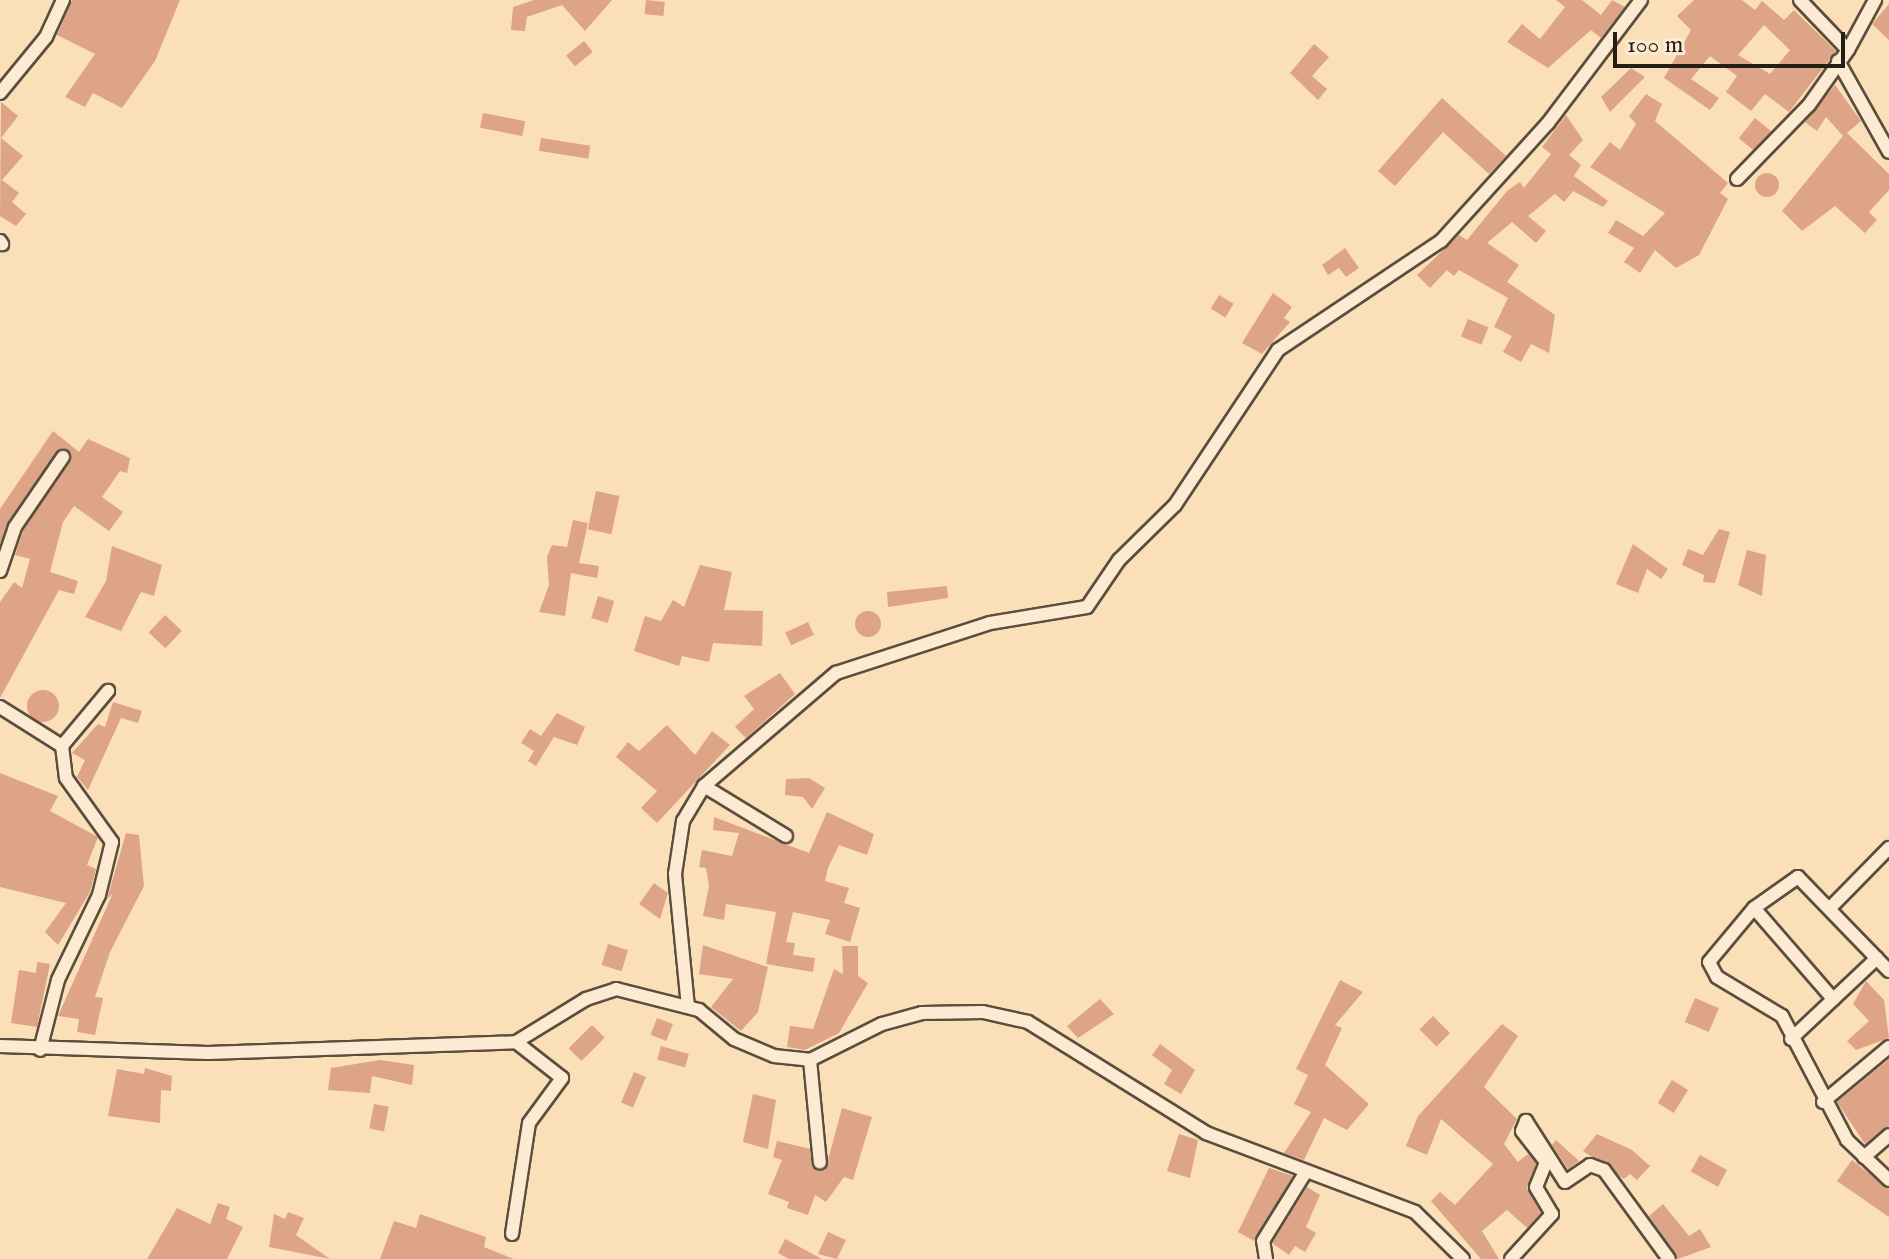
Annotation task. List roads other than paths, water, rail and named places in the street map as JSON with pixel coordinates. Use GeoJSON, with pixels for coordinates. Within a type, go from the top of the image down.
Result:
{"type":"FeatureCollection","features":[{"type":"Feature","properties":{"kind":"street"},"geometry":{"type":"LineString","coordinates":[[0,93],[46,37],[63,0]]}},
{"type":"Feature","properties":{"kind":"street"},"geometry":{"type":"LineString","coordinates":[[688,1007],[676,840],[704,786],[836,673],[990,623],[1087,607],[1119,560],[1175,505],[1278,350],[1441,241],[1548,123],[1641,0]]}},
{"type":"Feature","properties":{"kind":"street"},"geometry":{"type":"LineString","coordinates":[[1800,0],[1848,50]]}},
{"type":"Feature","properties":{"kind":"street"},"geometry":{"type":"LineString","coordinates":[[1737,179],[1809,105],[1848,50],[1875,0]]}},
{"type":"Feature","properties":{"kind":"street"},"geometry":{"type":"LineString","coordinates":[[1838,61],[1889,152]]}},
{"type":"Feature","properties":{"kind":"street"},"geometry":{"type":"LineString","coordinates":[[0,571],[15,527],[63,457]]}},
{"type":"Feature","properties":{"kind":"street"},"geometry":{"type":"LineString","coordinates":[[40,1050],[58,980],[99,895],[112,842],[66,778],[62,746],[108,691]]}},
{"type":"Feature","properties":{"kind":"street"},"geometry":{"type":"LineString","coordinates":[[0,707],[62,746]]}},
{"type":"Feature","properties":{"kind":"street"},"geometry":{"type":"LineString","coordinates":[[704,786],[786,836]]}},
{"type":"Feature","properties":{"kind":"street"},"geometry":{"type":"LineString","coordinates":[[1831,907],[1888,851]]}},
{"type":"Feature","properties":{"kind":"street"},"geometry":{"type":"LineString","coordinates":[[1889,971],[1831,907],[1798,877],[1754,908],[1711,953],[1711,971],[1776,1010],[1823,1102],[1864,1157],[1889,1180]]}},
{"type":"Feature","properties":{"kind":"street"},"geometry":{"type":"LineString","coordinates":[[1754,908],[1833,999]]}},
{"type":"Feature","properties":{"kind":"street"},"geometry":{"type":"LineString","coordinates":[[1791,1039],[1877,958]]}},
{"type":"Feature","properties":{"kind":"street"},"geometry":{"type":"LineString","coordinates":[[0,1046],[40,1050],[208,1053],[516,1042],[586,999],[616,989],[688,1007],[774,1056],[810,1060],[922,1013],[983,1012],[1028,1022],[1206,1133],[1304,1175],[1415,1212],[1463,1259]]}},
{"type":"Feature","properties":{"kind":"street"},"geometry":{"type":"LineString","coordinates":[[512,1234],[529,1123],[562,1078],[516,1042]]}},
{"type":"Feature","properties":{"kind":"street"},"geometry":{"type":"LineString","coordinates":[[1823,1102],[1889,1047]]}},
{"type":"Feature","properties":{"kind":"street"},"geometry":{"type":"LineString","coordinates":[[810,1060],[820,1163]]}},
{"type":"Feature","properties":{"kind":"street"},"geometry":{"type":"LineString","coordinates":[[1511,1259],[1552,1214],[1536,1187],[1546,1162],[1522,1131],[1526,1121],[1565,1182],[1590,1165],[1604,1170],[1669,1259]]}},
{"type":"Feature","properties":{"kind":"street"},"geometry":{"type":"LineString","coordinates":[[1864,1157],[1889,1135]]}},
{"type":"Feature","properties":{"kind":"street"},"geometry":{"type":"LineString","coordinates":[[1266,1259],[1263,1241],[1304,1175]]}}]}
